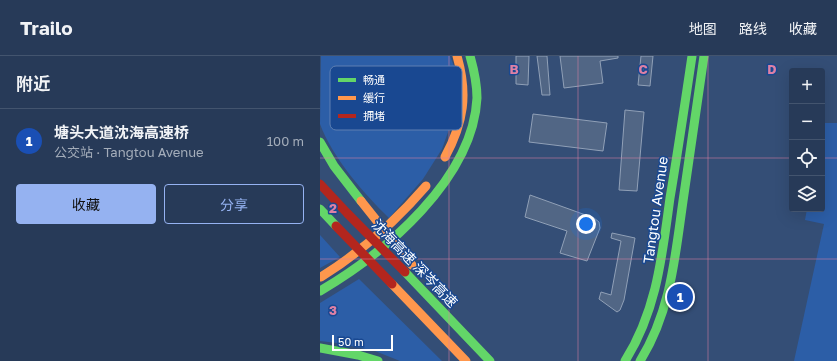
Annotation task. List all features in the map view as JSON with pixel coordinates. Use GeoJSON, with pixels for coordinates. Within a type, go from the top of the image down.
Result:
{"type":"FeatureCollection","features":[{"type":"Feature","properties":{"kind":"main road"},"geometry":{"type":"LineString","coordinates":[[457,56],[461,66]]}},
{"type":"Feature","properties":{"kind":"main road"},"geometry":{"type":"LineString","coordinates":[[320,291],[349,274],[389,243],[417,216],[441,186],[450,172],[467,139],[473,121],[477,86],[470,56]]}},
{"type":"Feature","properties":{"kind":"main road","name":"Tangtou Avenue"},"geometry":{"type":"LineString","coordinates":[[625,361],[646,325],[653,303],[658,280],[692,56]]}},
{"type":"Feature","properties":{"kind":"main road","name":"Tangtou Avenue"},"geometry":{"type":"LineString","coordinates":[[640,361],[657,330],[665,306],[670,283],[704,56]]}},
{"type":"Feature","properties":{"kind":"main road"},"geometry":{"type":"LineString","coordinates":[[462,73],[465,95],[462,115]]}},
{"type":"Feature","properties":{"kind":"main road"},"geometry":{"type":"LineString","coordinates":[[441,164],[455,138],[457,130]]}},
{"type":"Feature","properties":{"kind":"main road"},"geometry":{"type":"LineString","coordinates":[[320,142],[334,166],[361,201],[487,358]]}},
{"type":"Feature","properties":{"kind":"main road"},"geometry":{"type":"LineString","coordinates":[[320,277],[341,265],[384,231],[407,208],[433,176]]}},
{"type":"Feature","properties":{"kind":"main road","name":"沈海高速 深岑高速"},"geometry":{"type":"LineString","coordinates":[[320,184],[487,358]]}},
{"type":"Feature","properties":{"kind":"main road"},"geometry":{"type":"LineString","coordinates":[[320,209],[466,361]]}},
{"type":"Feature","properties":{"kind":"main road"},"geometry":{"type":"LineString","coordinates":[[320,348],[378,361]]}},
{"type":"Feature","properties":{"kind":"shaded area"},"geometry":{"type":"Polygon","coordinates":[[[321,56],[450,56],[454,66],[330,66],[330,130],[449,130],[442,149],[423,179],[389,218],[369,198],[341,162],[325,137],[320,124],[321,56]]]}},
{"type":"Feature","properties":{"kind":"shaded area"},"geometry":{"type":"Polygon","coordinates":[[[825,123],[837,123],[837,361],[794,361],[824,224],[805,220],[806,212],[825,212],[825,123]]]}},
{"type":"Feature","properties":{"kind":"shaded area"},"geometry":{"type":"Polygon","coordinates":[[[320,235],[340,257],[320,268],[320,235]]]}},
{"type":"Feature","properties":{"kind":"shaded area"},"geometry":{"type":"Polygon","coordinates":[[[359,279],[442,361],[400,361],[375,351],[320,341],[320,303],[359,279]]]}},
{"type":"Feature","properties":{"kind":"building"},"geometry":{"type":"Polygon","coordinates":[[[516,56],[529,56],[528,85],[516,84],[516,56]]]}},
{"type":"Feature","properties":{"kind":"building"},"geometry":{"type":"Polygon","coordinates":[[[537,56],[547,56],[550,95],[542,95],[537,56]]]}},
{"type":"Feature","properties":{"kind":"building"},"geometry":{"type":"Polygon","coordinates":[[[560,56],[618,56],[618,58],[600,61],[603,83],[564,88],[560,56]]]}},
{"type":"Feature","properties":{"kind":"building"},"geometry":{"type":"Polygon","coordinates":[[[641,56],[653,56],[650,86],[638,85],[641,56]]]}},
{"type":"Feature","properties":{"kind":"building"},"geometry":{"type":"Polygon","coordinates":[[[625,110],[644,112],[637,191],[619,190],[625,110]]]}},
{"type":"Feature","properties":{"kind":"building"},"geometry":{"type":"Polygon","coordinates":[[[533,114],[607,123],[603,151],[529,142],[533,114]]]}},
{"type":"Feature","properties":{"kind":"building"},"geometry":{"type":"Polygon","coordinates":[[[530,195],[594,218],[599,222],[600,228],[587,261],[560,253],[567,231],[525,217],[530,195]]]}},
{"type":"Feature","properties":{"kind":"building"},"geometry":{"type":"Polygon","coordinates":[[[612,233],[635,238],[624,300],[620,310],[617,312],[599,299],[601,292],[611,295],[621,241],[611,238],[612,233]]]}},
{"type":"Feature","properties":{"kind":"traffic: fast"},"geometry":{"type":"LineString","coordinates":[[320,291],[345,275],[397,235],[421,211],[443,185],[460,157],[472,128],[477,98],[475,77],[470,56]]}},
{"type":"Feature","properties":{"kind":"traffic: fast"},"geometry":{"type":"LineString","coordinates":[[625,361],[636,342],[644,322],[651,302],[661,262],[692,56]]}},
{"type":"Feature","properties":{"kind":"traffic: fast"},"geometry":{"type":"LineString","coordinates":[[640,361],[659,323],[670,283],[704,56]]}},
{"type":"Feature","properties":{"kind":"traffic: fast"},"geometry":{"type":"LineString","coordinates":[[320,142],[334,166],[361,201]]}},
{"type":"Feature","properties":{"kind":"traffic: fast"},"geometry":{"type":"LineString","coordinates":[[320,209],[336,226]]}},
{"type":"Feature","properties":{"kind":"traffic: fast"},"geometry":{"type":"LineString","coordinates":[[405,272],[490,361]]}},
{"type":"Feature","properties":{"kind":"traffic: fast"},"geometry":{"type":"LineString","coordinates":[[320,348],[358,355],[378,361]]}},
{"type":"Feature","properties":{"kind":"traffic: slow"},"geometry":{"type":"LineString","coordinates":[[457,56],[459,66]]}},
{"type":"Feature","properties":{"kind":"traffic: slow"},"geometry":{"type":"LineString","coordinates":[[462,83],[462,108]]}},
{"type":"Feature","properties":{"kind":"traffic: slow"},"geometry":{"type":"LineString","coordinates":[[445,157],[457,130]]}},
{"type":"Feature","properties":{"kind":"traffic: slow"},"geometry":{"type":"LineString","coordinates":[[321,277],[377,236],[426,186]]}},
{"type":"Feature","properties":{"kind":"traffic: slow"},"geometry":{"type":"LineString","coordinates":[[361,201],[412,265]]}},
{"type":"Feature","properties":{"kind":"traffic: slow"},"geometry":{"type":"LineString","coordinates":[[392,284],[466,361]]}},
{"type":"Feature","properties":{"kind":"traffic: jam"},"geometry":{"type":"LineString","coordinates":[[320,184],[348,214]]}},
{"type":"Feature","properties":{"kind":"traffic: jam"},"geometry":{"type":"LineString","coordinates":[[348,214],[405,272]]}},
{"type":"Feature","properties":{"kind":"traffic: jam"},"geometry":{"type":"LineString","coordinates":[[336,226],[392,284]]}},
{"type":"Feature","properties":{"kind":"place","name":"塘头大道沈海高速桥"},"geometry":{"type":"Point","coordinates":[680,297]}}]}
